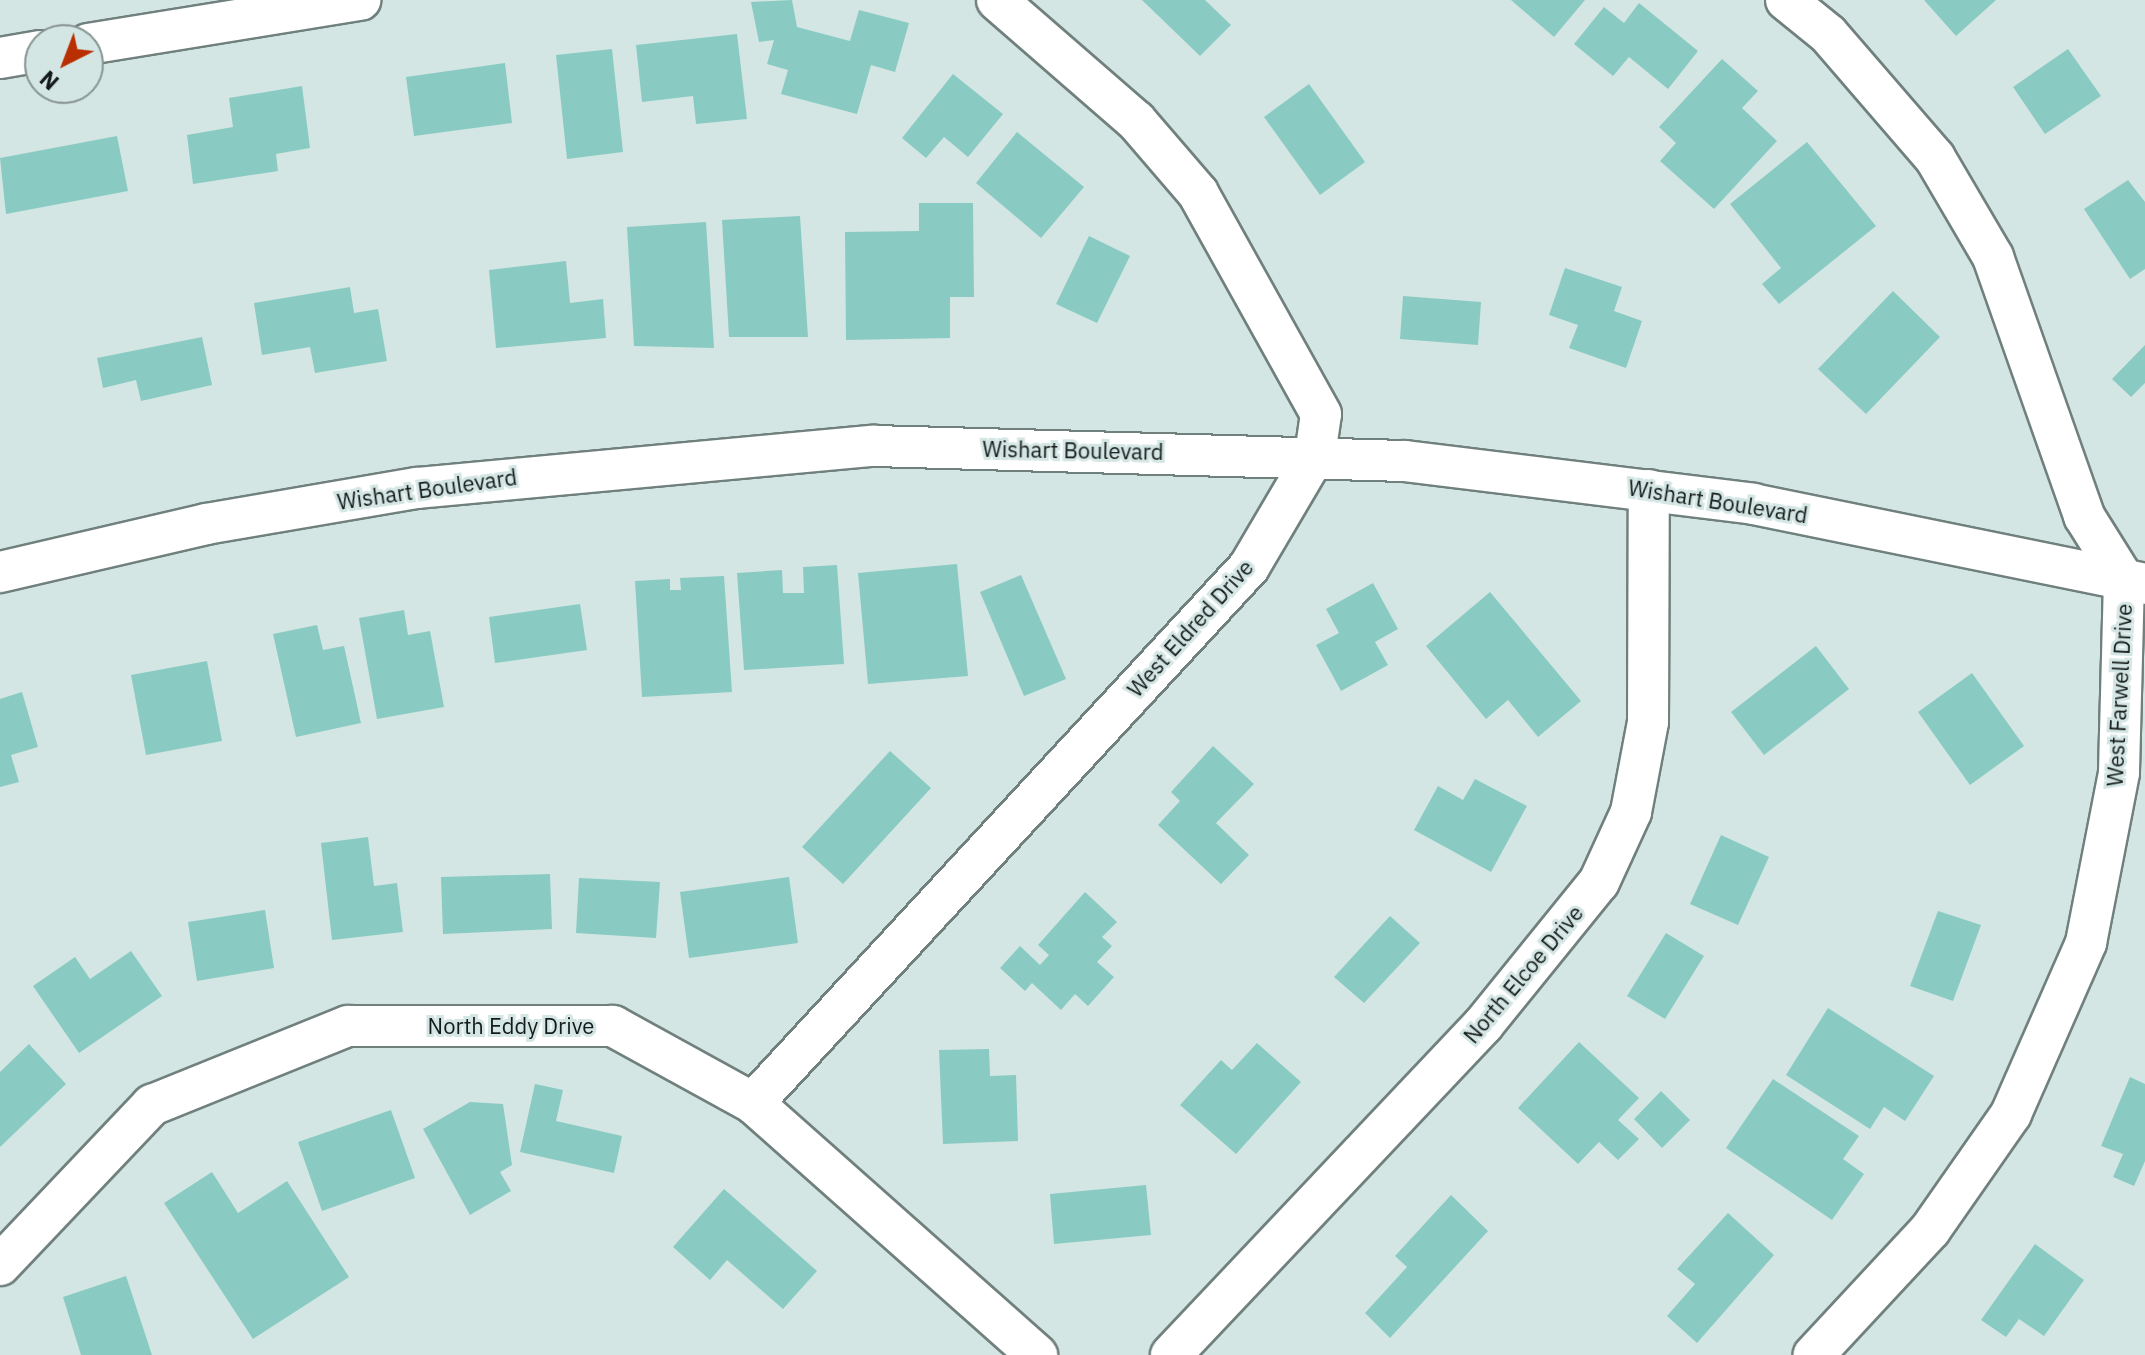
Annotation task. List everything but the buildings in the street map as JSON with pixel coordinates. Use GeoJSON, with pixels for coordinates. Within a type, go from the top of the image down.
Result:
{"type":"FeatureCollection","features":[{"type":"Feature","properties":{"kind":"street"},"geometry":{"type":"LineString","coordinates":[[104,41],[360,0]]}},
{"type":"Feature","properties":{"kind":"street","name":"West Eldred Drive"},"geometry":{"type":"LineString","coordinates":[[753,1103],[1249,567],[1315,455],[1321,414],[1198,193],[1136,121],[997,0]]}},
{"type":"Feature","properties":{"kind":"street","name":"West Farwell Drive"},"geometry":{"type":"LineString","coordinates":[[1786,0],[1828,34],[1935,158],[1993,257],[2084,516],[2134,582],[2119,773],[2086,943],[2011,1114],[1930,1230],[1814,1355]]}},
{"type":"Feature","properties":{"kind":"street"},"geometry":{"type":"LineString","coordinates":[[0,58],[24,54]]}},
{"type":"Feature","properties":{"kind":"street","name":"Wishart Boulevard"},"geometry":{"type":"LineString","coordinates":[[0,572],[236,518],[643,462],[874,446],[1315,455],[1649,490],[1753,504],[2134,582]]}},
{"type":"Feature","properties":{"kind":"street","name":"North Elcoe Drive"},"geometry":{"type":"LineString","coordinates":[[1171,1355],[1483,1025],[1599,882],[1631,812],[1648,722],[1649,490]]}},
{"type":"Feature","properties":{"kind":"street","name":"North Eddy Drive"},"geometry":{"type":"LineString","coordinates":[[0,1265],[152,1105],[348,1026],[613,1026],[753,1103],[1037,1355]]}}]}
